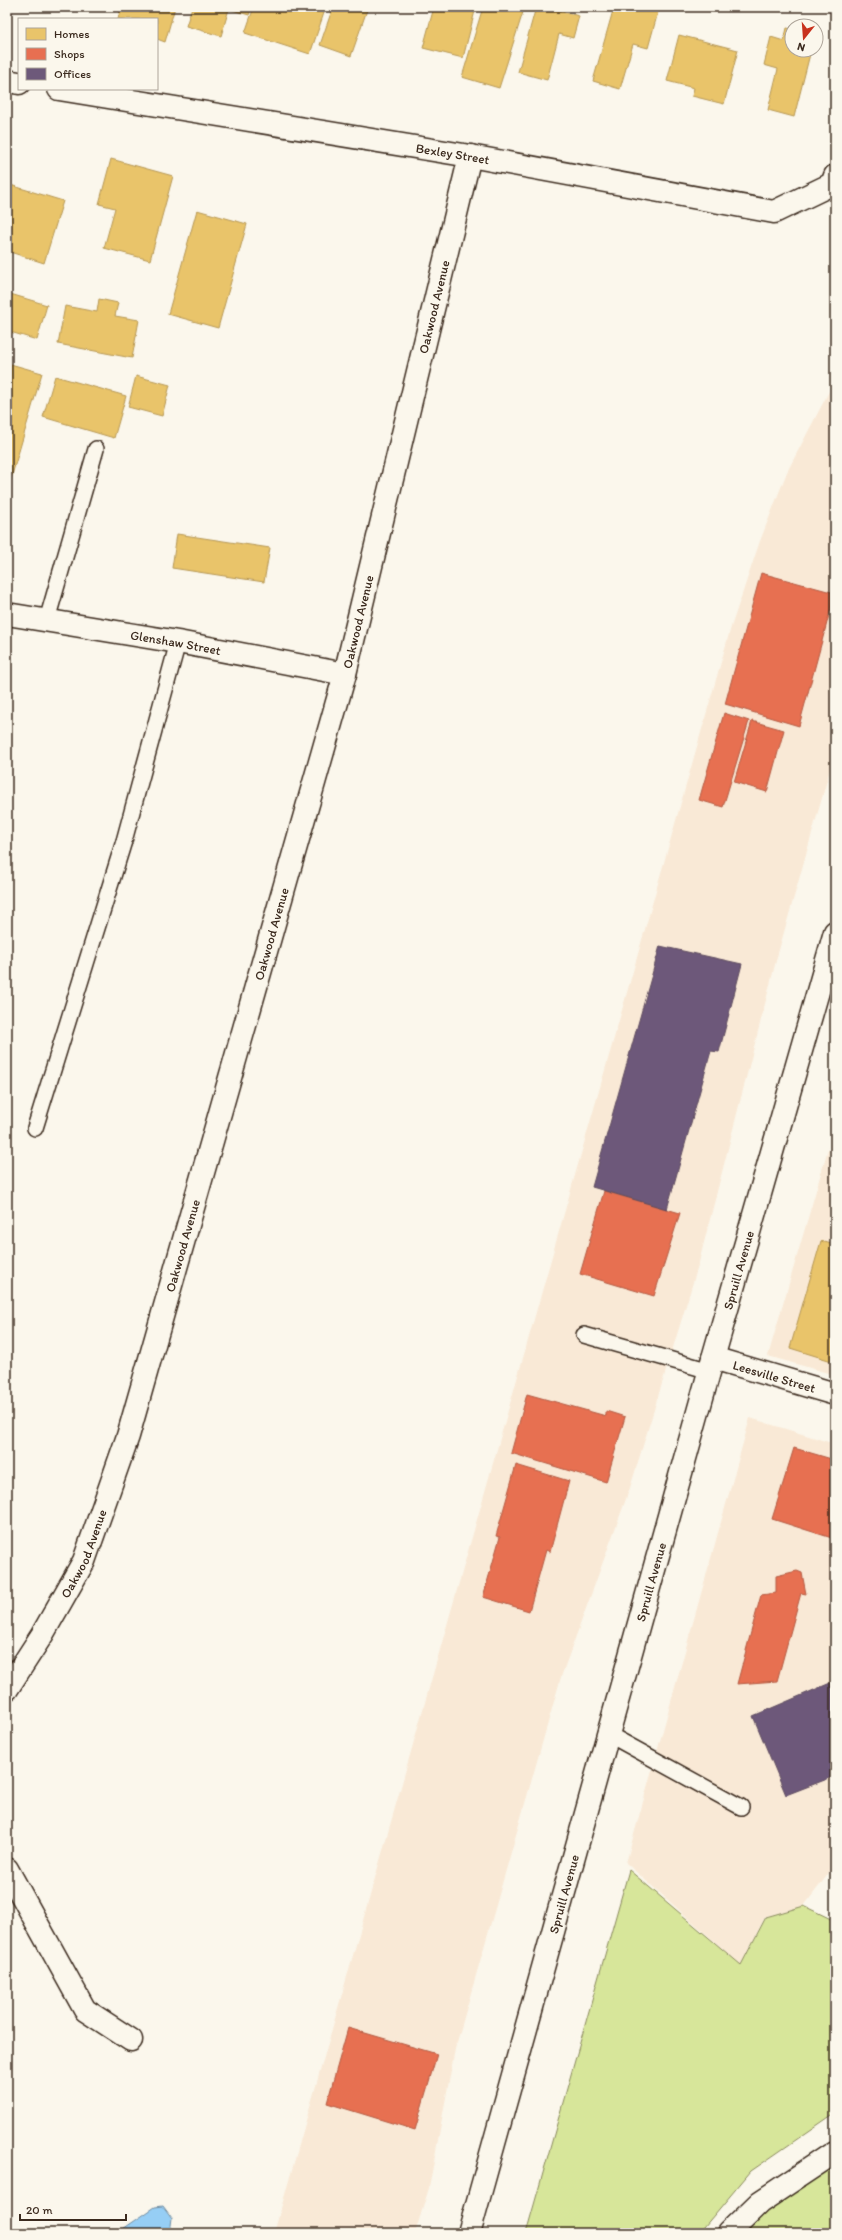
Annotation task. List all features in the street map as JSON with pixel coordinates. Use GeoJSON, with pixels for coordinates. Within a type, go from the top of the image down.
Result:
{"type":"FeatureCollection","features":[{"type":"Feature","properties":{"kind":"street"},"geometry":{"type":"LineString","coordinates":[[7,81],[18,83]]}},
{"type":"Feature","properties":{"kind":"street","name":"Bexley Street"},"geometry":{"type":"LineString","coordinates":[[65,90],[470,156],[774,212],[832,184],[835,176]]}},
{"type":"Feature","properties":{"kind":"street","name":"Oakwood Avenue"},"geometry":{"type":"LineString","coordinates":[[7,1689],[42,1635],[84,1561],[128,1436],[345,674],[470,156]]}},
{"type":"Feature","properties":{"kind":"street","name":"Glenshaw Street"},"geometry":{"type":"LineString","coordinates":[[7,614],[178,642],[345,674]]}},
{"type":"Feature","properties":{"kind":"street","name":"Spruill Avenue"},"geometry":{"type":"LineString","coordinates":[[469,2233],[711,1364],[835,932]]}},
{"type":"Feature","properties":{"kind":"street","name":"Leesville Street"},"geometry":{"type":"LineString","coordinates":[[711,1364],[835,1394]]}},
{"type":"Feature","properties":{"kind":"street"},"geometry":{"type":"LineString","coordinates":[[7,1869],[85,2010],[131,2040]]}},
{"type":"Feature","properties":{"kind":"street"},"geometry":{"type":"LineString","coordinates":[[728,2233],[760,2202],[835,2152]]}},
{"type":"Feature","properties":{"kind":"lane"},"geometry":{"type":"LineString","coordinates":[[47,620],[96,449]]}},
{"type":"Feature","properties":{"kind":"lane"},"geometry":{"type":"LineString","coordinates":[[34,1128],[124,841],[178,642]]}},
{"type":"Feature","properties":{"kind":"lane"},"geometry":{"type":"LineString","coordinates":[[584,1335],[711,1364]]}},
{"type":"Feature","properties":{"kind":"lane"},"geometry":{"type":"LineString","coordinates":[[608,1734],[741,1807]]}},
{"type":"Feature","properties":{"kind":"shaded area"},"geometry":{"type":"Polygon","coordinates":[[[835,380],[835,752],[777,957],[698,1266],[630,1488],[561,1677],[455,2049],[429,2188],[415,2233],[274,2233],[731,627],[760,541],[787,472],[835,380]]]}},
{"type":"Feature","properties":{"kind":"shaded area"},"geometry":{"type":"Polygon","coordinates":[[[835,1125],[835,1375],[768,1356],[835,1125]]]}},
{"type":"Feature","properties":{"kind":"shaded area"},"geometry":{"type":"Polygon","coordinates":[[[750,1418],[835,1444],[835,1865],[804,1906],[765,1917],[741,1965],[626,1863],[750,1418]]]}},
{"type":"Feature","properties":{"kind":"green space"},"geometry":{"type":"Polygon","coordinates":[[[629,1870],[741,1965],[766,1917],[804,1906],[835,1921],[835,2113],[751,2171],[699,2233],[526,2233],[629,1870]]]}},
{"type":"Feature","properties":{"kind":"green space"},"geometry":{"type":"Polygon","coordinates":[[[835,2155],[835,2233],[731,2233],[835,2155]]]}},
{"type":"Feature","properties":{"kind":"water"},"geometry":{"type":"Polygon","coordinates":[[[163,2206],[172,2218],[170,2233],[117,2233],[155,2207],[163,2206]]]}},
{"type":"Feature","properties":{"kind":"building: Homes"},"geometry":{"type":"Polygon","coordinates":[[[121,7],[175,7],[165,42],[158,39],[158,18],[118,18],[121,7]]]}},
{"type":"Feature","properties":{"kind":"building: Homes"},"geometry":{"type":"Polygon","coordinates":[[[192,7],[252,7],[249,15],[229,9],[221,36],[186,26],[192,7]]]}},
{"type":"Feature","properties":{"kind":"building: Homes"},"geometry":{"type":"Polygon","coordinates":[[[254,7],[326,7],[310,54],[245,33],[254,7]]]}},
{"type":"Feature","properties":{"kind":"building: Homes"},"geometry":{"type":"Polygon","coordinates":[[[333,7],[368,7],[351,56],[320,45],[333,7]]]}},
{"type":"Feature","properties":{"kind":"building: Homes"},"geometry":{"type":"Polygon","coordinates":[[[434,7],[476,7],[463,58],[423,48],[434,7]]]}},
{"type":"Feature","properties":{"kind":"building: Homes"},"geometry":{"type":"Polygon","coordinates":[[[483,7],[506,7],[523,12],[499,88],[462,77],[483,7]]]}},
{"type":"Feature","properties":{"kind":"building: Homes"},"geometry":{"type":"Polygon","coordinates":[[[536,7],[546,7],[579,16],[573,38],[559,34],[547,80],[518,72],[536,7]]]}},
{"type":"Feature","properties":{"kind":"building: Homes"},"geometry":{"type":"Polygon","coordinates":[[[614,7],[640,7],[658,12],[648,48],[633,44],[620,89],[593,81],[614,7]]]}},
{"type":"Feature","properties":{"kind":"building: Homes"},"geometry":{"type":"Polygon","coordinates":[[[679,35],[738,50],[724,104],[692,96],[694,88],[667,81],[679,35]]]}},
{"type":"Feature","properties":{"kind":"building: Homes"},"geometry":{"type":"Polygon","coordinates":[[[771,37],[784,41],[784,58],[809,58],[794,117],[768,110],[778,69],[764,65],[771,37]]]}},
{"type":"Feature","properties":{"kind":"building: Homes"},"geometry":{"type":"Polygon","coordinates":[[[111,159],[173,176],[150,260],[104,248],[115,208],[99,204],[111,159]]]}},
{"type":"Feature","properties":{"kind":"building: Homes"},"geometry":{"type":"Polygon","coordinates":[[[7,184],[63,201],[44,263],[7,251],[7,184]]]}},
{"type":"Feature","properties":{"kind":"building: Homes"},"geometry":{"type":"Polygon","coordinates":[[[197,210],[247,224],[218,328],[168,314],[197,210]]]}},
{"type":"Feature","properties":{"kind":"building: Homes"},"geometry":{"type":"Polygon","coordinates":[[[7,293],[47,305],[37,340],[7,331],[7,293]]]}},
{"type":"Feature","properties":{"kind":"building: Homes"},"geometry":{"type":"Polygon","coordinates":[[[99,299],[118,303],[115,316],[139,320],[132,358],[58,344],[65,306],[97,312],[99,299]]]}},
{"type":"Feature","properties":{"kind":"building: Homes"},"geometry":{"type":"Polygon","coordinates":[[[7,363],[42,373],[7,492],[7,363]]]}},
{"type":"Feature","properties":{"kind":"building: Homes"},"geometry":{"type":"Polygon","coordinates":[[[55,376],[126,396],[114,438],[43,417],[55,376]]]}},
{"type":"Feature","properties":{"kind":"building: Homes"},"geometry":{"type":"Polygon","coordinates":[[[136,376],[170,385],[162,416],[128,407],[136,376]]]}},
{"type":"Feature","properties":{"kind":"building: Homes"},"geometry":{"type":"Polygon","coordinates":[[[177,534],[270,548],[264,582],[172,568],[177,534]]]}},
{"type":"Feature","properties":{"kind":"building: Homes"},"geometry":{"type":"Polygon","coordinates":[[[821,1241],[835,1245],[835,1362],[790,1348],[821,1241]]]}},
{"type":"Feature","properties":{"kind":"building: Shops"},"geometry":{"type":"Polygon","coordinates":[[[761,573],[835,593],[799,726],[725,704],[761,573]]]}},
{"type":"Feature","properties":{"kind":"building: Shops"},"geometry":{"type":"Polygon","coordinates":[[[724,713],[749,721],[723,807],[699,800],[724,713]]]}},
{"type":"Feature","properties":{"kind":"building: Shops"},"geometry":{"type":"Polygon","coordinates":[[[752,721],[784,730],[767,792],[734,782],[752,721]]]}},
{"type":"Feature","properties":{"kind":"building: Shops"},"geometry":{"type":"Polygon","coordinates":[[[604,1191],[680,1213],[654,1296],[580,1274],[604,1191]]]}},
{"type":"Feature","properties":{"kind":"building: Shops"},"geometry":{"type":"Polygon","coordinates":[[[527,1394],[606,1416],[606,1411],[625,1417],[606,1482],[511,1453],[527,1394]]]}},
{"type":"Feature","properties":{"kind":"building: Shops"},"geometry":{"type":"Polygon","coordinates":[[[794,1448],[835,1460],[835,1539],[772,1519],[794,1448]]]}},
{"type":"Feature","properties":{"kind":"building: Shops"},"geometry":{"type":"Polygon","coordinates":[[[516,1465],[569,1481],[550,1552],[546,1550],[529,1611],[483,1597],[500,1537],[496,1536],[516,1465]]]}},
{"type":"Feature","properties":{"kind":"building: Shops"},"geometry":{"type":"Polygon","coordinates":[[[797,1571],[802,1573],[806,1594],[801,1593],[777,1681],[737,1684],[761,1595],[776,1593],[776,1576],[797,1571]]]}},
{"type":"Feature","properties":{"kind":"building: Shops"},"geometry":{"type":"Polygon","coordinates":[[[348,2028],[437,2054],[415,2130],[327,2103],[348,2028]]]}},
{"type":"Feature","properties":{"kind":"building: Offices"},"geometry":{"type":"Polygon","coordinates":[[[660,946],[742,964],[719,1052],[711,1051],[667,1209],[592,1187],[660,946]]]}},
{"type":"Feature","properties":{"kind":"building: Offices"},"geometry":{"type":"Polygon","coordinates":[[[835,1681],[835,1776],[786,1795],[753,1716],[835,1681]]]}}]}
